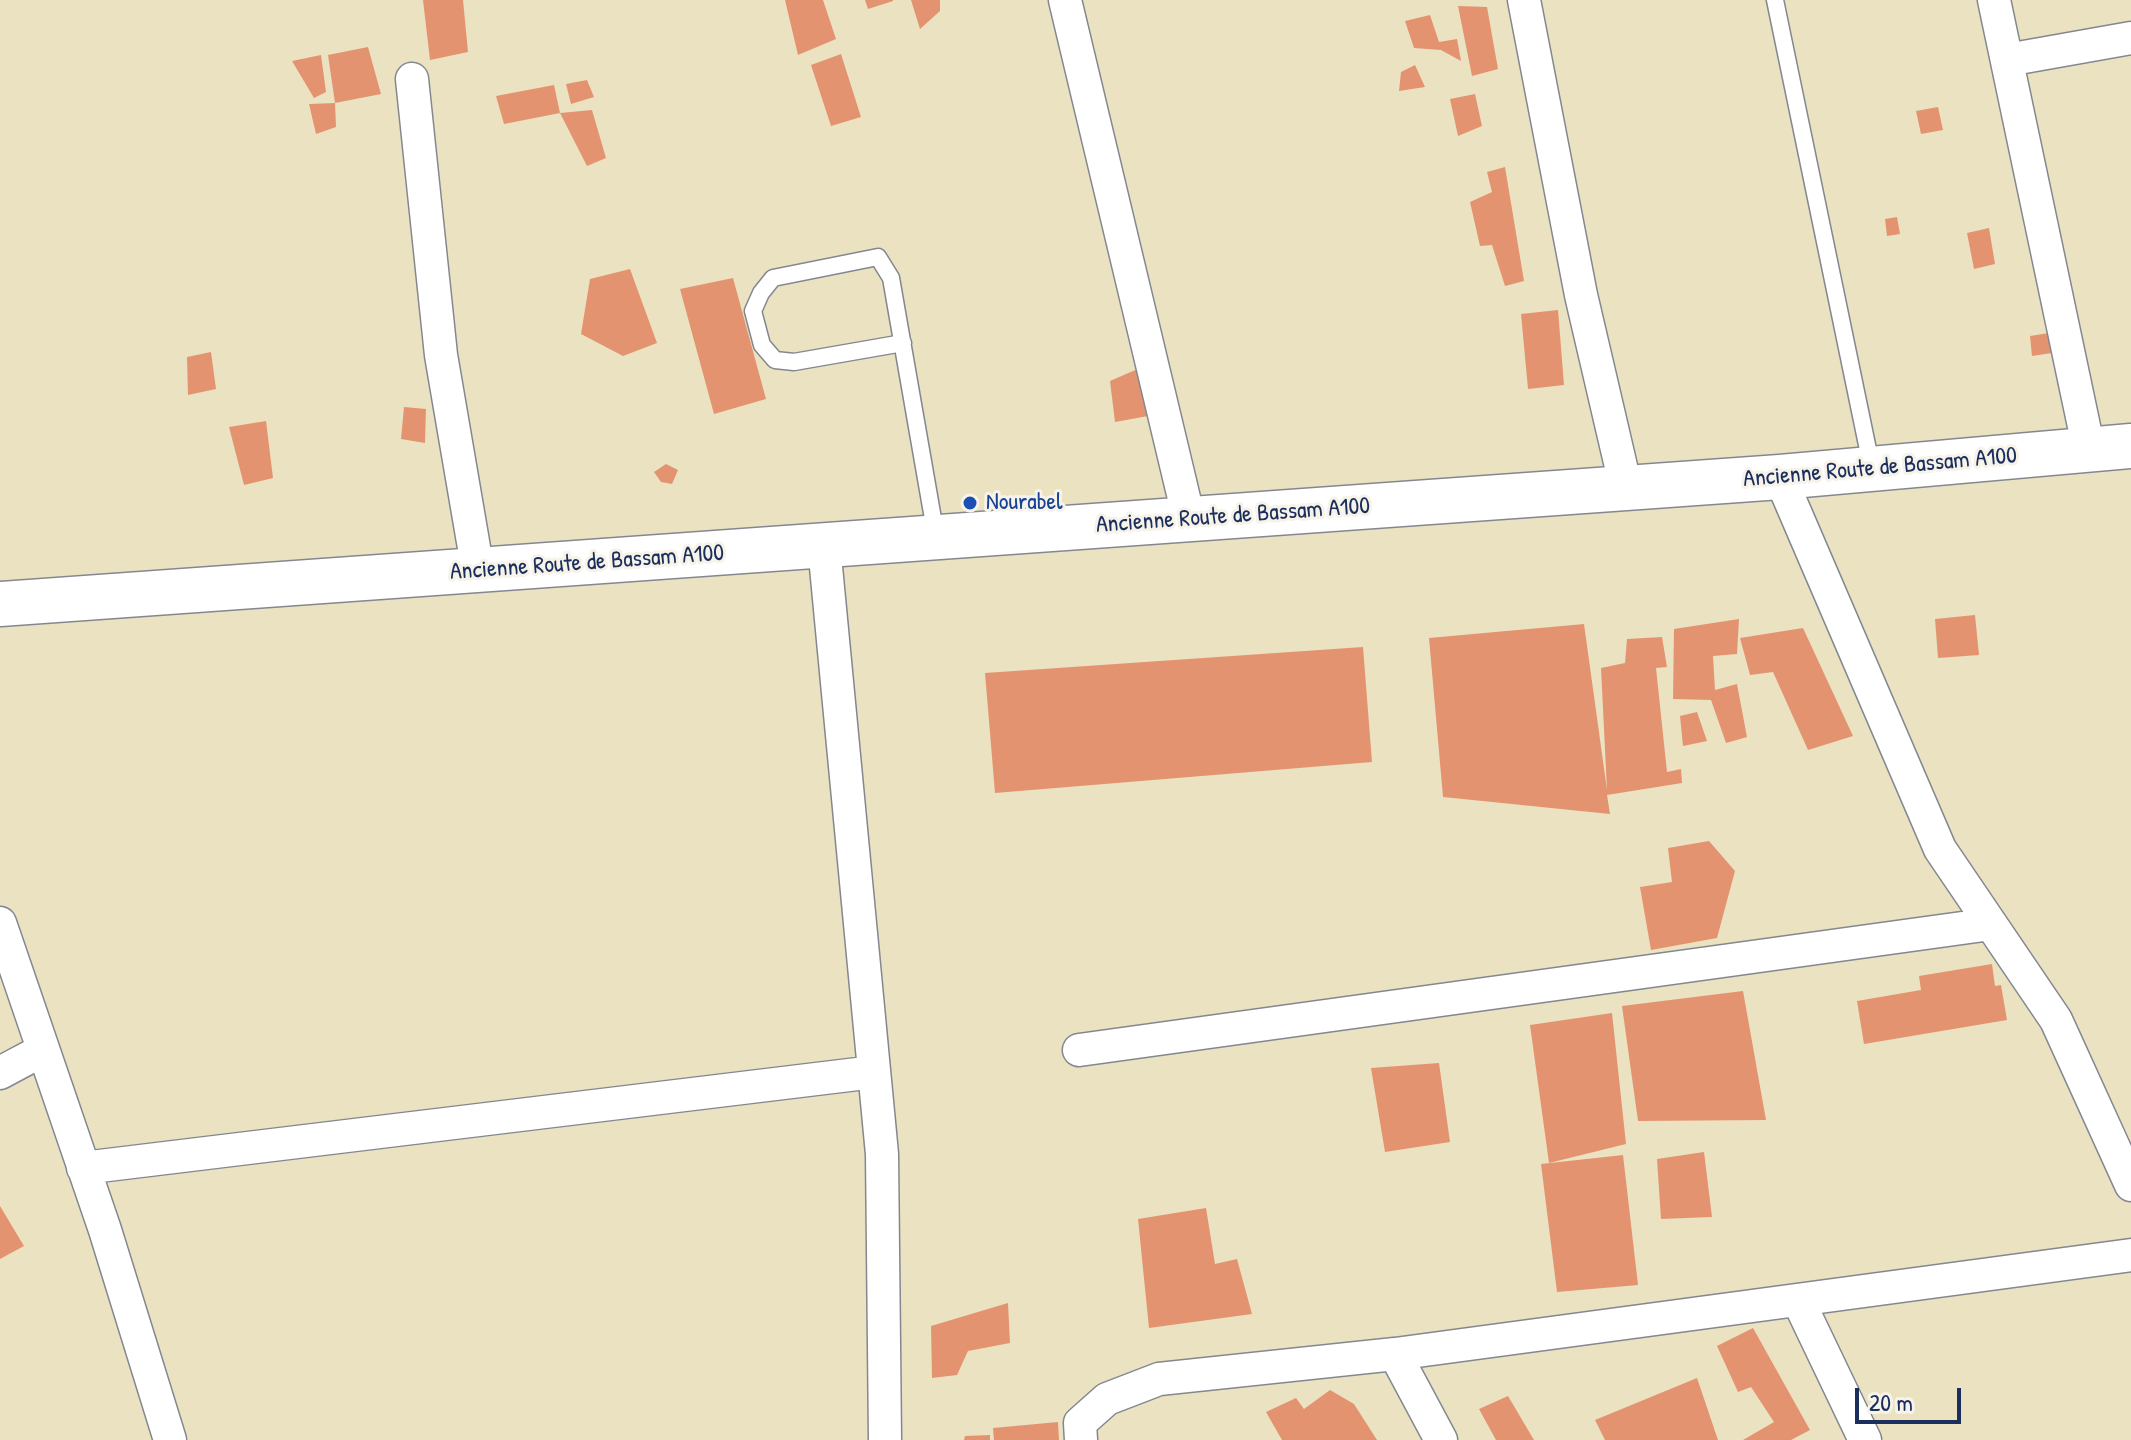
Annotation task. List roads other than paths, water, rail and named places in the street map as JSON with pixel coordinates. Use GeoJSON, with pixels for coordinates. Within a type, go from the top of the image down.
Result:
{"type":"FeatureCollection","features":[{"type":"Feature","properties":{"kind":"main road","name":"Ancienne Route de Bassam A100"},"geometry":{"type":"LineString","coordinates":[[0,604],[1780,477],[2131,446]]}},
{"type":"Feature","properties":{"kind":"street"},"geometry":{"type":"LineString","coordinates":[[1065,0],[1189,519]]}},
{"type":"Feature","properties":{"kind":"street"},"geometry":{"type":"LineString","coordinates":[[1524,0],[1581,295],[1626,488]]}},
{"type":"Feature","properties":{"kind":"street"},"geometry":{"type":"LineString","coordinates":[[1994,0],[2089,450]]}},
{"type":"Feature","properties":{"kind":"street"},"geometry":{"type":"LineString","coordinates":[[2007,60],[2131,38]]}},
{"type":"Feature","properties":{"kind":"street"},"geometry":{"type":"LineString","coordinates":[[412,79],[441,355],[478,571]]}},
{"type":"Feature","properties":{"kind":"street"},"geometry":{"type":"LineString","coordinates":[[1780,477],[1940,849],[2056,1020],[2131,1185]]}},
{"type":"Feature","properties":{"kind":"street"},"geometry":{"type":"LineString","coordinates":[[824,546],[882,1154],[885,1440]]}},
{"type":"Feature","properties":{"kind":"street"},"geometry":{"type":"LineString","coordinates":[[0,923],[170,1440]]}},
{"type":"Feature","properties":{"kind":"street"},"geometry":{"type":"LineString","coordinates":[[1079,1050],[1991,924]]}},
{"type":"Feature","properties":{"kind":"street"},"geometry":{"type":"LineString","coordinates":[[0,1073],[43,1050]]}},
{"type":"Feature","properties":{"kind":"street"},"geometry":{"type":"LineString","coordinates":[[83,1168],[874,1072]]}},
{"type":"Feature","properties":{"kind":"street"},"geometry":{"type":"LineString","coordinates":[[1081,1440],[1080,1423],[1107,1399],[1159,1379],[1395,1354],[2131,1255]]}},
{"type":"Feature","properties":{"kind":"street"},"geometry":{"type":"LineString","coordinates":[[1798,1300],[1865,1440]]}},
{"type":"Feature","properties":{"kind":"street"},"geometry":{"type":"LineString","coordinates":[[1395,1354],[1441,1440]]}},
{"type":"Feature","properties":{"kind":"lane"},"geometry":{"type":"LineString","coordinates":[[1775,0],[1872,469]]}},
{"type":"Feature","properties":{"kind":"lane"},"geometry":{"type":"LineString","coordinates":[[903,343],[794,362],[775,360],[762,345],[753,311],[761,293],[773,278],[878,257],[891,278],[903,343],[936,537]]}},
{"type":"Feature","properties":{"kind":"place","name":"Nourabel"},"geometry":{"type":"Point","coordinates":[970,503]}}]}
